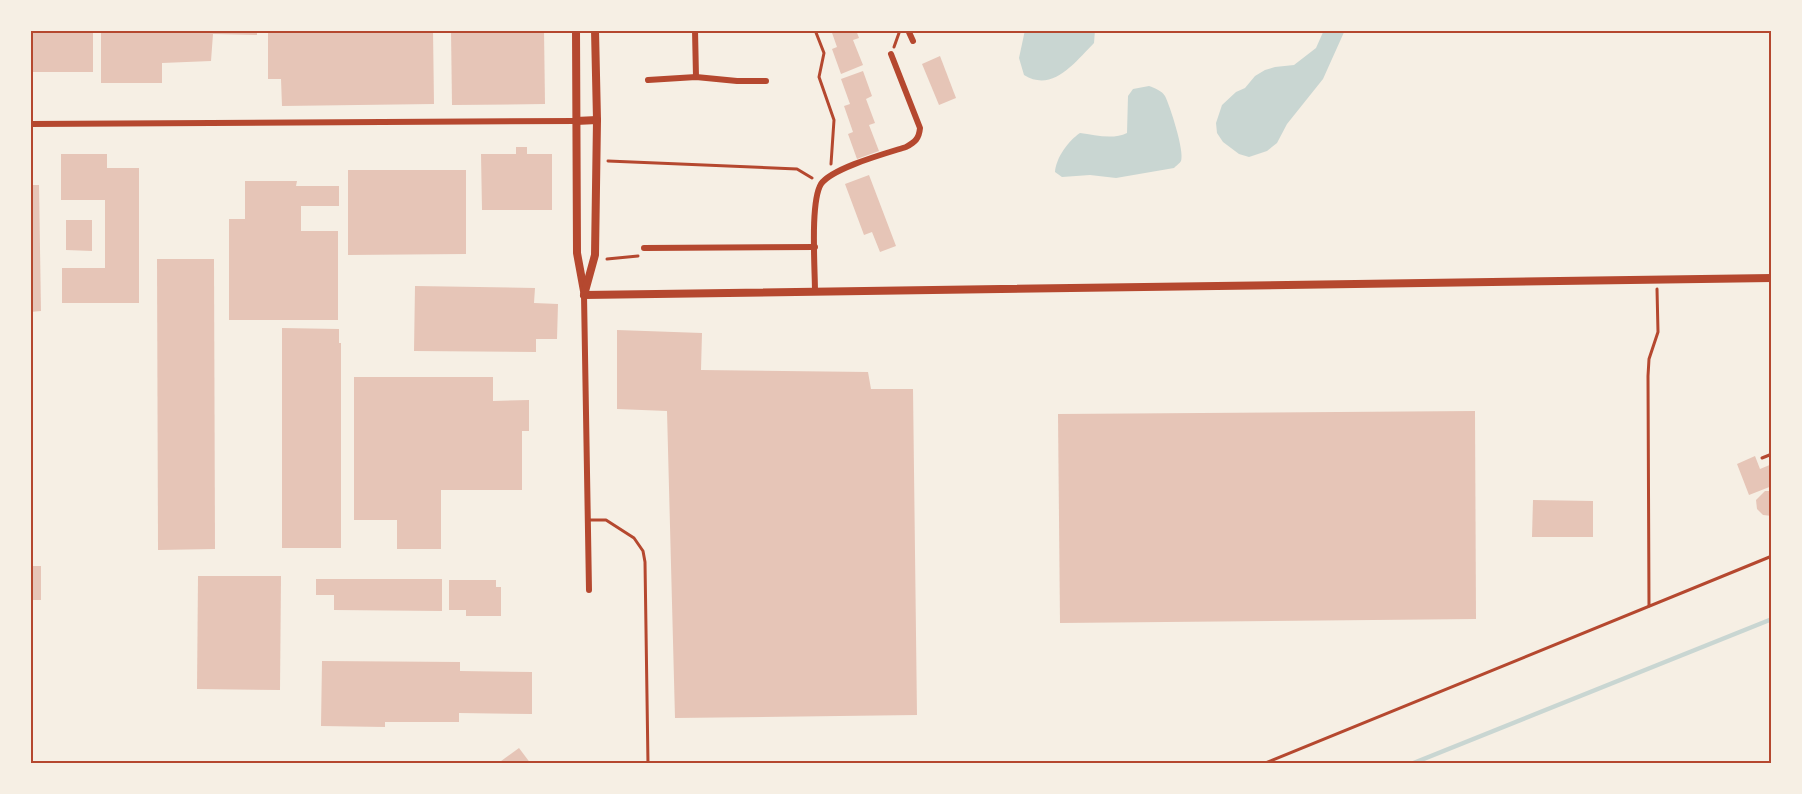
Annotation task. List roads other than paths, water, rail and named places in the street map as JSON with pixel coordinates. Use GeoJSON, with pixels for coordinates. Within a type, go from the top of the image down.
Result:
{"type":"FeatureCollection","features":[{"type":"Feature","properties":{"kind":"street"},"geometry":{"type":"LineString","coordinates":[[576,30],[577,253],[584,295],[589,590]]}},
{"type":"Feature","properties":{"kind":"street"},"geometry":{"type":"LineString","coordinates":[[584,295],[595,255],[597,120],[595,30]]}},
{"type":"Feature","properties":{"kind":"street"},"geometry":{"type":"LineString","coordinates":[[695,30],[696,77]]}},
{"type":"Feature","properties":{"kind":"street"},"geometry":{"type":"LineString","coordinates":[[908,30],[913,41]]}},
{"type":"Feature","properties":{"kind":"street"},"geometry":{"type":"LineString","coordinates":[[815,292],[814,247],[817,197],[821,184],[836,173],[906,147],[915,142],[919,136],[920,128],[891,54]]}},
{"type":"Feature","properties":{"kind":"street"},"geometry":{"type":"LineString","coordinates":[[648,80],[696,77],[766,81]]}},
{"type":"Feature","properties":{"kind":"street"},"geometry":{"type":"LineString","coordinates":[[30,124],[597,120]]}},
{"type":"Feature","properties":{"kind":"street"},"geometry":{"type":"LineString","coordinates":[[644,248],[814,247]]}},
{"type":"Feature","properties":{"kind":"street"},"geometry":{"type":"LineString","coordinates":[[584,295],[1772,278]]}},
{"type":"Feature","properties":{"kind":"lane"},"geometry":{"type":"LineString","coordinates":[[1761,458],[1772,454]]}},
{"type":"Feature","properties":{"kind":"lane"},"geometry":{"type":"LineString","coordinates":[[588,520],[606,520],[634,538],[643,551],[648,764]]}},
{"type":"Feature","properties":{"kind":"waterway"},"geometry":{"type":"LineString","coordinates":[[1411,764],[1772,619]]}}]}
